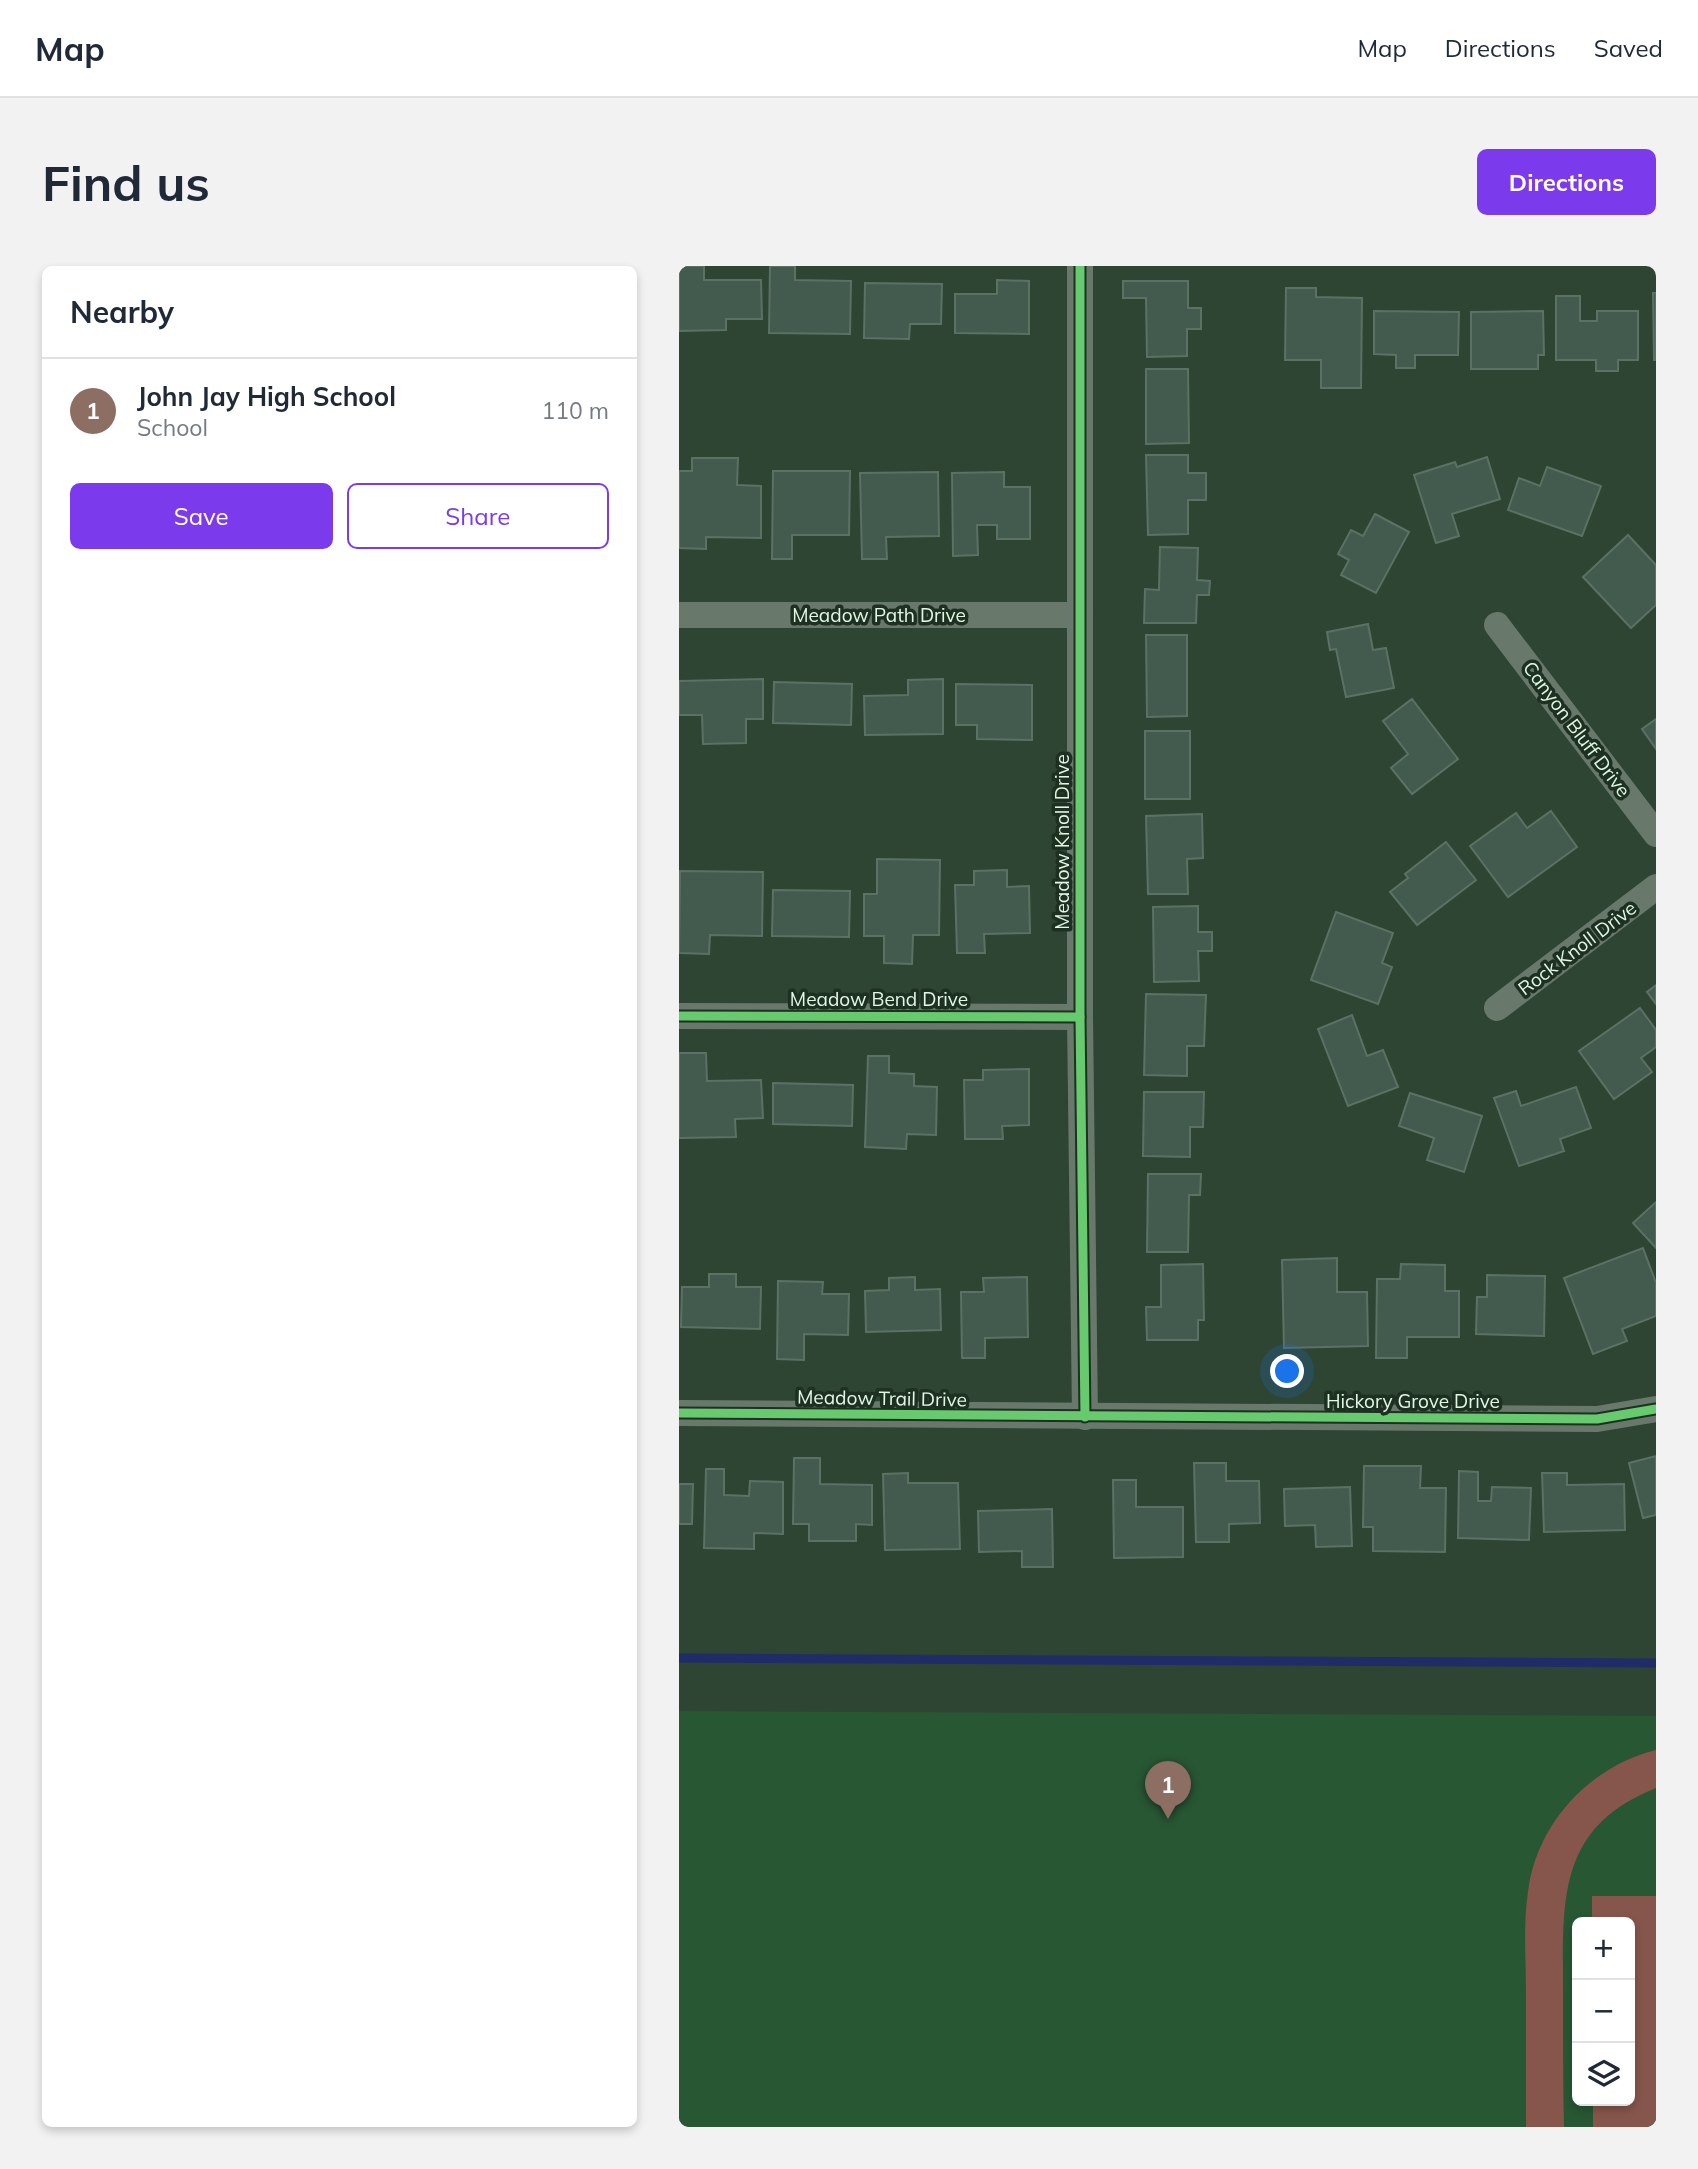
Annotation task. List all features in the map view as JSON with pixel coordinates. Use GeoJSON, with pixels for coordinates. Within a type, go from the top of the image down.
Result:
{"type":"FeatureCollection","features":[{"type":"Feature","properties":{"kind":"street","name":"Meadow Knoll Drive"},"geometry":{"type":"LineString","coordinates":[[1080,266],[1078,615],[1085,1418]]}},
{"type":"Feature","properties":{"kind":"street","name":"Meadow Path Drive"},"geometry":{"type":"LineString","coordinates":[[679,615],[1078,615]]}},
{"type":"Feature","properties":{"kind":"street","name":"Canyon Bluff Drive"},"geometry":{"type":"LineString","coordinates":[[1497,625],[1656,834]]}},
{"type":"Feature","properties":{"kind":"street","name":"Rock Knoll Drive"},"geometry":{"type":"LineString","coordinates":[[1497,1008],[1656,887]]}},
{"type":"Feature","properties":{"kind":"street","name":"Meadow Bend Drive"},"geometry":{"type":"LineString","coordinates":[[679,1016],[1080,1017]]}},
{"type":"Feature","properties":{"kind":"street","name":"Hickory Grove Drive"},"geometry":{"type":"LineString","coordinates":[[1085,1418],[1597,1419],[1656,1409]]}},
{"type":"Feature","properties":{"kind":"street","name":"Meadow Trail Drive"},"geometry":{"type":"LineString","coordinates":[[679,1413],[1085,1418]]}},
{"type":"Feature","properties":{"kind":"shaded area"},"geometry":{"type":"Polygon","coordinates":[[[679,1711],[1656,1716],[1656,2127],[679,2127],[679,1711]]]}},
{"type":"Feature","properties":{"kind":"shaded area"},"geometry":{"type":"Polygon","coordinates":[[[1656,1750],[1656,1788],[1624,1804],[1600,1823],[1584,1845],[1573,1869],[1564,1924],[1564,2127],[1526,2127],[1525,1930],[1526,1904],[1533,1867],[1542,1843],[1570,1802],[1609,1769],[1656,1750]]]}},
{"type":"Feature","properties":{"kind":"shaded area"},"geometry":{"type":"Polygon","coordinates":[[[1592,1896],[1656,1896],[1656,2127],[1593,2127],[1593,2106],[1635,2106],[1635,1917],[1592,1917],[1592,1896]]]}},
{"type":"Feature","properties":{"kind":"building"},"geometry":{"type":"Polygon","coordinates":[[[679,266],[704,266],[704,280],[761,280],[762,319],[726,319],[726,330],[679,331],[679,266]]]}},
{"type":"Feature","properties":{"kind":"building"},"geometry":{"type":"Polygon","coordinates":[[[770,266],[795,266],[795,280],[851,281],[850,334],[769,333],[770,266]]]}},
{"type":"Feature","properties":{"kind":"building"},"geometry":{"type":"Polygon","coordinates":[[[997,280],[1029,281],[1029,334],[955,333],[955,294],[997,294],[997,280]]]}},
{"type":"Feature","properties":{"kind":"building"},"geometry":{"type":"Polygon","coordinates":[[[1123,281],[1188,281],[1188,308],[1201,308],[1201,329],[1187,329],[1187,356],[1147,357],[1146,298],[1123,298],[1123,281]]]}},
{"type":"Feature","properties":{"kind":"building"},"geometry":{"type":"Polygon","coordinates":[[[865,283],[942,284],[941,324],[910,324],[909,339],[864,338],[865,283]]]}},
{"type":"Feature","properties":{"kind":"building"},"geometry":{"type":"Polygon","coordinates":[[[1286,288],[1316,288],[1316,297],[1362,298],[1361,388],[1321,388],[1321,360],[1285,360],[1286,288]]]}},
{"type":"Feature","properties":{"kind":"building"},"geometry":{"type":"Polygon","coordinates":[[[1653,293],[1656,293],[1656,360],[1654,360],[1653,293]]]}},
{"type":"Feature","properties":{"kind":"building"},"geometry":{"type":"Polygon","coordinates":[[[1556,296],[1580,296],[1580,321],[1597,321],[1597,311],[1638,311],[1638,360],[1618,360],[1618,371],[1596,371],[1596,360],[1556,360],[1556,296]]]}},
{"type":"Feature","properties":{"kind":"building"},"geometry":{"type":"Polygon","coordinates":[[[1374,311],[1459,312],[1458,355],[1415,355],[1415,368],[1396,368],[1396,355],[1374,354],[1374,311]]]}},
{"type":"Feature","properties":{"kind":"building"},"geometry":{"type":"Polygon","coordinates":[[[1543,311],[1544,355],[1538,355],[1538,369],[1471,369],[1471,312],[1543,311]]]}},
{"type":"Feature","properties":{"kind":"building"},"geometry":{"type":"Polygon","coordinates":[[[1146,369],[1188,369],[1189,443],[1146,444],[1146,369]]]}},
{"type":"Feature","properties":{"kind":"building"},"geometry":{"type":"Polygon","coordinates":[[[1146,455],[1188,455],[1188,473],[1206,473],[1206,500],[1188,500],[1188,534],[1148,535],[1146,455]]]}},
{"type":"Feature","properties":{"kind":"building"},"geometry":{"type":"Polygon","coordinates":[[[1487,457],[1500,499],[1452,514],[1459,536],[1436,543],[1414,475],[1455,462],[1457,467],[1487,457]]]}},
{"type":"Feature","properties":{"kind":"building"},"geometry":{"type":"Polygon","coordinates":[[[692,458],[738,458],[737,485],[761,486],[761,538],[706,537],[706,549],[679,548],[679,471],[692,471],[692,458]]]}},
{"type":"Feature","properties":{"kind":"building"},"geometry":{"type":"Polygon","coordinates":[[[1547,467],[1601,486],[1582,536],[1508,510],[1519,478],[1540,486],[1547,467]]]}},
{"type":"Feature","properties":{"kind":"building"},"geometry":{"type":"Polygon","coordinates":[[[773,471],[850,471],[849,535],[792,535],[792,559],[772,559],[773,471]]]}},
{"type":"Feature","properties":{"kind":"building"},"geometry":{"type":"Polygon","coordinates":[[[938,472],[939,536],[886,537],[887,559],[862,559],[860,473],[938,472]]]}},
{"type":"Feature","properties":{"kind":"building"},"geometry":{"type":"Polygon","coordinates":[[[1004,472],[1004,487],[1030,487],[1030,539],[997,539],[997,525],[977,525],[978,555],[953,556],[952,473],[1004,472]]]}},
{"type":"Feature","properties":{"kind":"building"},"geometry":{"type":"Polygon","coordinates":[[[1375,514],[1409,532],[1376,593],[1341,575],[1349,560],[1338,554],[1351,530],[1363,536],[1375,514]]]}},
{"type":"Feature","properties":{"kind":"building"},"geometry":{"type":"Polygon","coordinates":[[[1628,535],[1656,565],[1656,605],[1631,628],[1583,577],[1628,535]]]}},
{"type":"Feature","properties":{"kind":"building"},"geometry":{"type":"Polygon","coordinates":[[[1160,547],[1198,548],[1197,580],[1210,581],[1209,595],[1197,595],[1196,623],[1144,623],[1145,589],[1159,590],[1160,547]]]}},
{"type":"Feature","properties":{"kind":"building"},"geometry":{"type":"Polygon","coordinates":[[[1368,624],[1373,650],[1386,648],[1394,688],[1346,697],[1336,649],[1330,650],[1327,632],[1368,624]]]}},
{"type":"Feature","properties":{"kind":"building"},"geometry":{"type":"Polygon","coordinates":[[[1146,635],[1187,635],[1187,716],[1147,717],[1146,635]]]}},
{"type":"Feature","properties":{"kind":"building"},"geometry":{"type":"Polygon","coordinates":[[[763,679],[763,719],[746,719],[746,743],[703,744],[702,715],[679,715],[679,681],[763,679]]]}},
{"type":"Feature","properties":{"kind":"building"},"geometry":{"type":"Polygon","coordinates":[[[943,679],[943,734],[865,735],[864,696],[908,695],[908,680],[943,679]]]}},
{"type":"Feature","properties":{"kind":"building"},"geometry":{"type":"Polygon","coordinates":[[[774,682],[852,684],[851,725],[773,723],[774,682]]]}},
{"type":"Feature","properties":{"kind":"building"},"geometry":{"type":"Polygon","coordinates":[[[956,684],[1032,685],[1032,740],[977,739],[977,725],[956,725],[956,684]]]}},
{"type":"Feature","properties":{"kind":"building"},"geometry":{"type":"Polygon","coordinates":[[[1412,699],[1458,759],[1412,794],[1391,768],[1408,754],[1383,721],[1412,699]]]}},
{"type":"Feature","properties":{"kind":"building"},"geometry":{"type":"Polygon","coordinates":[[[1656,719],[1656,749],[1642,729],[1656,719]]]}},
{"type":"Feature","properties":{"kind":"building"},"geometry":{"type":"Polygon","coordinates":[[[1145,731],[1190,731],[1190,799],[1145,799],[1145,731]]]}},
{"type":"Feature","properties":{"kind":"building"},"geometry":{"type":"Polygon","coordinates":[[[1551,811],[1577,847],[1508,897],[1470,846],[1516,813],[1527,828],[1551,811]]]}},
{"type":"Feature","properties":{"kind":"building"},"geometry":{"type":"Polygon","coordinates":[[[1202,814],[1203,858],[1187,859],[1188,894],[1148,894],[1146,816],[1202,814]]]}},
{"type":"Feature","properties":{"kind":"building"},"geometry":{"type":"Polygon","coordinates":[[[1446,842],[1476,880],[1417,925],[1390,892],[1408,878],[1405,874],[1446,842]]]}},
{"type":"Feature","properties":{"kind":"building"},"geometry":{"type":"Polygon","coordinates":[[[877,859],[940,860],[939,935],[913,935],[912,964],[884,963],[884,936],[864,936],[864,894],[877,894],[877,859]]]}},
{"type":"Feature","properties":{"kind":"building"},"geometry":{"type":"Polygon","coordinates":[[[1007,870],[1007,887],[1029,886],[1030,933],[984,934],[985,953],[957,953],[955,885],[974,885],[974,871],[1007,870]]]}},
{"type":"Feature","properties":{"kind":"building"},"geometry":{"type":"Polygon","coordinates":[[[680,871],[763,872],[762,936],[710,935],[709,954],[679,953],[680,871]]]}},
{"type":"Feature","properties":{"kind":"building"},"geometry":{"type":"Polygon","coordinates":[[[773,890],[850,891],[849,937],[772,936],[773,890]]]}},
{"type":"Feature","properties":{"kind":"building"},"geometry":{"type":"Polygon","coordinates":[[[1198,906],[1198,932],[1212,932],[1212,951],[1198,951],[1199,981],[1154,982],[1153,907],[1198,906]]]}},
{"type":"Feature","properties":{"kind":"building"},"geometry":{"type":"Polygon","coordinates":[[[1336,912],[1393,933],[1382,963],[1392,967],[1378,1004],[1311,980],[1336,912]]]}},
{"type":"Feature","properties":{"kind":"building"},"geometry":{"type":"Polygon","coordinates":[[[1656,985],[1656,1004],[1647,992],[1656,985]]]}},
{"type":"Feature","properties":{"kind":"building"},"geometry":{"type":"Polygon","coordinates":[[[1146,994],[1206,995],[1204,1046],[1187,1046],[1187,1076],[1144,1075],[1146,994]]]}},
{"type":"Feature","properties":{"kind":"building"},"geometry":{"type":"Polygon","coordinates":[[[1640,1008],[1656,1030],[1656,1047],[1641,1058],[1652,1072],[1614,1099],[1579,1051],[1640,1008]]]}},
{"type":"Feature","properties":{"kind":"building"},"geometry":{"type":"Polygon","coordinates":[[[1352,1015],[1367,1056],[1383,1050],[1398,1087],[1348,1106],[1318,1029],[1352,1015]]]}},
{"type":"Feature","properties":{"kind":"building"},"geometry":{"type":"Polygon","coordinates":[[[679,1053],[706,1053],[707,1081],[761,1080],[763,1118],[735,1119],[736,1137],[679,1138],[679,1053]]]}},
{"type":"Feature","properties":{"kind":"building"},"geometry":{"type":"Polygon","coordinates":[[[868,1056],[889,1056],[889,1073],[914,1074],[914,1086],[937,1087],[936,1135],[907,1134],[906,1149],[865,1147],[868,1056]]]}},
{"type":"Feature","properties":{"kind":"building"},"geometry":{"type":"Polygon","coordinates":[[[1029,1069],[1029,1125],[1002,1126],[1003,1139],[965,1139],[964,1080],[983,1080],[983,1070],[1029,1069]]]}},
{"type":"Feature","properties":{"kind":"building"},"geometry":{"type":"Polygon","coordinates":[[[773,1083],[853,1085],[852,1126],[773,1124],[773,1083]]]}},
{"type":"Feature","properties":{"kind":"building"},"geometry":{"type":"Polygon","coordinates":[[[1576,1087],[1591,1128],[1560,1139],[1564,1151],[1519,1166],[1494,1098],[1516,1091],[1521,1106],[1576,1087]]]}},
{"type":"Feature","properties":{"kind":"building"},"geometry":{"type":"Polygon","coordinates":[[[1144,1092],[1204,1092],[1203,1127],[1190,1127],[1190,1157],[1143,1156],[1144,1092]]]}},
{"type":"Feature","properties":{"kind":"building"},"geometry":{"type":"Polygon","coordinates":[[[1410,1093],[1482,1116],[1464,1172],[1427,1160],[1434,1138],[1399,1126],[1410,1093]]]}},
{"type":"Feature","properties":{"kind":"building"},"geometry":{"type":"Polygon","coordinates":[[[1148,1174],[1201,1174],[1200,1195],[1189,1195],[1188,1252],[1147,1252],[1148,1174]]]}},
{"type":"Feature","properties":{"kind":"building"},"geometry":{"type":"Polygon","coordinates":[[[1656,1202],[1656,1248],[1633,1223],[1656,1202]]]}},
{"type":"Feature","properties":{"kind":"building"},"geometry":{"type":"Polygon","coordinates":[[[1643,1248],[1656,1283],[1656,1316],[1622,1329],[1627,1341],[1593,1354],[1564,1278],[1643,1248]]]}},
{"type":"Feature","properties":{"kind":"building"},"geometry":{"type":"Polygon","coordinates":[[[1337,1258],[1337,1292],[1367,1292],[1368,1346],[1284,1348],[1282,1260],[1337,1258]]]}},
{"type":"Feature","properties":{"kind":"building"},"geometry":{"type":"Polygon","coordinates":[[[1203,1264],[1204,1320],[1198,1320],[1198,1340],[1147,1340],[1146,1307],[1161,1307],[1161,1265],[1203,1264]]]}},
{"type":"Feature","properties":{"kind":"building"},"geometry":{"type":"Polygon","coordinates":[[[1401,1264],[1445,1265],[1445,1291],[1459,1291],[1459,1337],[1407,1337],[1407,1358],[1376,1358],[1377,1279],[1400,1279],[1401,1264]]]}},
{"type":"Feature","properties":{"kind":"building"},"geometry":{"type":"Polygon","coordinates":[[[709,1274],[736,1274],[736,1287],[761,1287],[760,1329],[681,1327],[682,1287],[709,1287],[709,1274]]]}},
{"type":"Feature","properties":{"kind":"building"},"geometry":{"type":"Polygon","coordinates":[[[1487,1275],[1545,1276],[1544,1336],[1476,1334],[1477,1297],[1487,1297],[1487,1275]]]}},
{"type":"Feature","properties":{"kind":"building"},"geometry":{"type":"Polygon","coordinates":[[[915,1277],[915,1290],[940,1289],[941,1330],[866,1332],[865,1291],[889,1290],[889,1278],[915,1277]]]}},
{"type":"Feature","properties":{"kind":"building"},"geometry":{"type":"Polygon","coordinates":[[[1027,1277],[1028,1337],[985,1338],[985,1358],[962,1358],[961,1292],[984,1292],[983,1278],[1027,1277]]]}},
{"type":"Feature","properties":{"kind":"building"},"geometry":{"type":"Polygon","coordinates":[[[778,1281],[823,1282],[822,1294],[849,1294],[848,1335],[804,1334],[804,1360],[777,1359],[778,1281]]]}},
{"type":"Feature","properties":{"kind":"building"},"geometry":{"type":"Polygon","coordinates":[[[1656,1456],[1656,1515],[1643,1518],[1629,1463],[1656,1456]]]}},
{"type":"Feature","properties":{"kind":"building"},"geometry":{"type":"Polygon","coordinates":[[[794,1458],[820,1458],[820,1484],[872,1485],[872,1525],[856,1524],[856,1541],[809,1541],[809,1524],[793,1524],[794,1458]]]}},
{"type":"Feature","properties":{"kind":"building"},"geometry":{"type":"Polygon","coordinates":[[[1194,1463],[1226,1463],[1226,1481],[1259,1481],[1260,1523],[1229,1524],[1229,1542],[1196,1542],[1194,1463]]]}},
{"type":"Feature","properties":{"kind":"building"},"geometry":{"type":"Polygon","coordinates":[[[1364,1466],[1421,1466],[1420,1488],[1446,1488],[1445,1552],[1373,1551],[1373,1527],[1363,1527],[1364,1466]]]}},
{"type":"Feature","properties":{"kind":"building"},"geometry":{"type":"Polygon","coordinates":[[[706,1469],[724,1469],[724,1495],[749,1496],[750,1481],[783,1482],[783,1534],[754,1533],[754,1549],[704,1548],[706,1469]]]}},
{"type":"Feature","properties":{"kind":"building"},"geometry":{"type":"Polygon","coordinates":[[[1459,1471],[1478,1472],[1478,1501],[1491,1501],[1492,1487],[1531,1488],[1529,1540],[1458,1538],[1459,1471]]]}},
{"type":"Feature","properties":{"kind":"building"},"geometry":{"type":"Polygon","coordinates":[[[908,1473],[908,1483],[958,1483],[960,1549],[885,1550],[883,1474],[908,1473]]]}},
{"type":"Feature","properties":{"kind":"building"},"geometry":{"type":"Polygon","coordinates":[[[1542,1473],[1567,1473],[1567,1485],[1624,1484],[1625,1530],[1544,1532],[1542,1473]]]}},
{"type":"Feature","properties":{"kind":"building"},"geometry":{"type":"Polygon","coordinates":[[[1113,1480],[1136,1480],[1136,1507],[1183,1507],[1183,1557],[1114,1558],[1113,1480]]]}},
{"type":"Feature","properties":{"kind":"building"},"geometry":{"type":"Polygon","coordinates":[[[679,1484],[693,1484],[692,1524],[679,1524],[679,1484]]]}},
{"type":"Feature","properties":{"kind":"building"},"geometry":{"type":"Polygon","coordinates":[[[1350,1487],[1352,1546],[1316,1547],[1315,1525],[1285,1526],[1284,1489],[1350,1487]]]}},
{"type":"Feature","properties":{"kind":"building"},"geometry":{"type":"Polygon","coordinates":[[[1052,1509],[1053,1567],[1022,1567],[1022,1551],[979,1552],[978,1511],[1052,1509]]]}},
{"type":"Feature","properties":{"kind":"waterway"},"geometry":{"type":"LineString","coordinates":[[679,1658],[1656,1663]]}},
{"type":"Feature","properties":{"kind":"cycle path"},"geometry":{"type":"LineString","coordinates":[[1080,266],[1080,1017],[1085,1417]]}},
{"type":"Feature","properties":{"kind":"cycle path"},"geometry":{"type":"LineString","coordinates":[[679,1016],[1080,1017]]}},
{"type":"Feature","properties":{"kind":"cycle path"},"geometry":{"type":"LineString","coordinates":[[679,1413],[1597,1419],[1656,1409]]}},
{"type":"Feature","properties":{"kind":"place","name":"John Jay High School"},"geometry":{"type":"Point","coordinates":[1168,1819]}}]}
